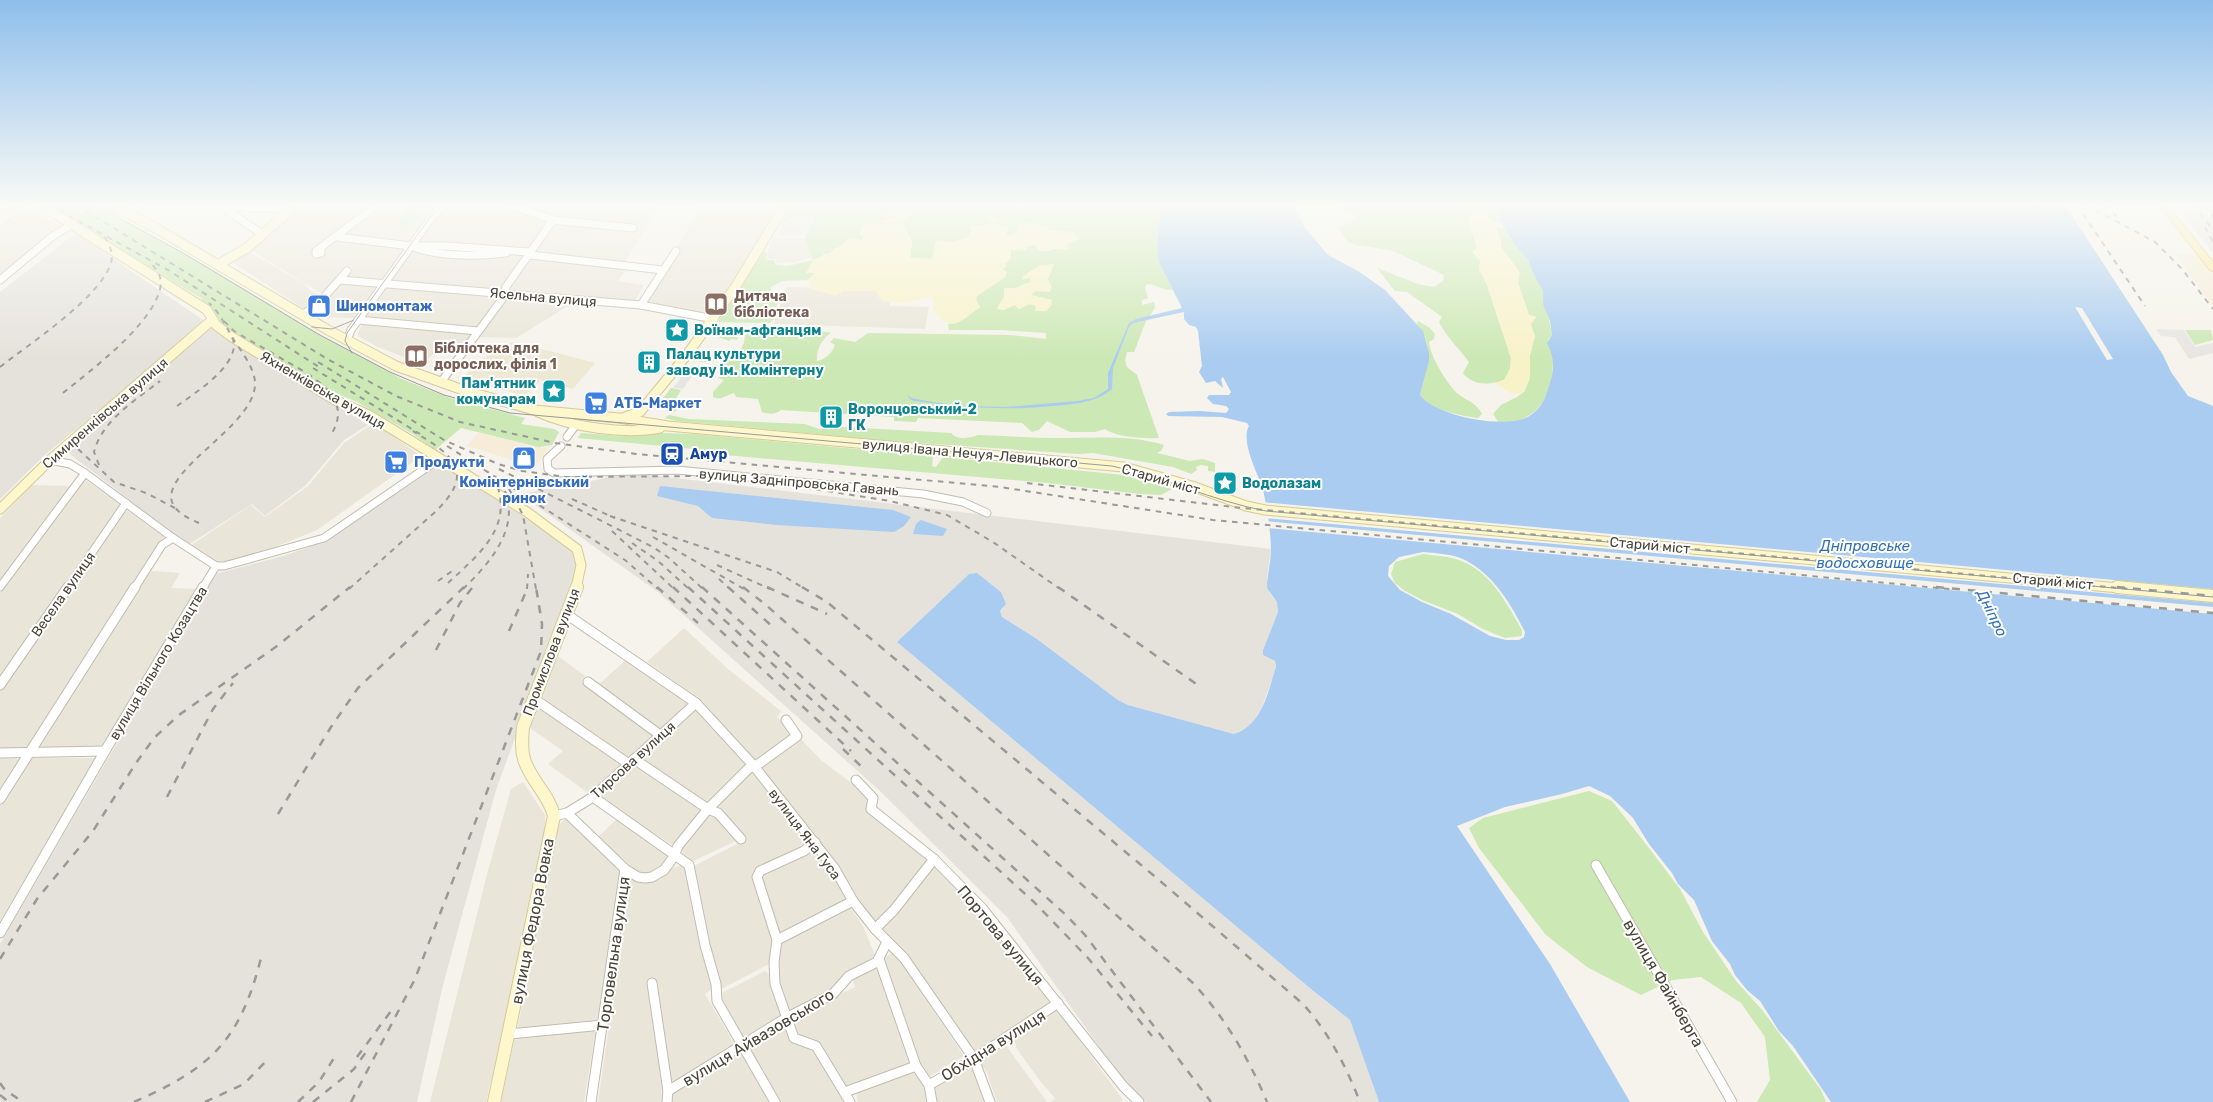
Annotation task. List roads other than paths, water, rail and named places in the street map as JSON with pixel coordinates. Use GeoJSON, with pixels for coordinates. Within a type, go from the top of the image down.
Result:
{"type":"FeatureCollection","features":[{"type":"Feature","properties":{"kind":"main road","name":"Яхненківська вулиця"},"geometry":{"type":"LineString","coordinates":[[123,256],[207,310],[212,320],[232,337],[276,365],[335,400],[369,415],[527,512],[577,549],[582,558]]}},
{"type":"Feature","properties":{"kind":"main road","name":"вулиця Івана Нечуя-Левицького"},"geometry":{"type":"LineString","coordinates":[[205,256],[302,315],[380,358],[441,382],[534,410],[619,418],[643,412],[668,426]]}},
{"type":"Feature","properties":{"kind":"main road"},"geometry":{"type":"LineString","coordinates":[[219,264],[232,256]]}},
{"type":"Feature","properties":{"kind":"main road"},"geometry":{"type":"LineString","coordinates":[[616,429],[643,412],[714,319],[753,256]]}},
{"type":"Feature","properties":{"kind":"main road"},"geometry":{"type":"LineString","coordinates":[[2204,256],[2213,268]]}},
{"type":"Feature","properties":{"kind":"main road","name":"Симиренківська вулиця"},"geometry":{"type":"LineString","coordinates":[[0,509],[50,460],[212,320]]}},
{"type":"Feature","properties":{"kind":"main road","name":"вулиця Івана Нечуя-Левицького"},"geometry":{"type":"LineString","coordinates":[[534,410],[552,420],[575,426],[650,430],[668,426],[1092,464]]}},
{"type":"Feature","properties":{"kind":"main road"},"geometry":{"type":"LineString","coordinates":[[643,412],[668,426]]}},
{"type":"Feature","properties":{"kind":"main road"},"geometry":{"type":"LineString","coordinates":[[643,412],[650,430]]}},
{"type":"Feature","properties":{"kind":"main road","name":"Старий міст"},"geometry":{"type":"LineString","coordinates":[[1092,464],[1124,467],[1144,472],[1246,506],[1265,510],[2213,596]]}},
{"type":"Feature","properties":{"kind":"main road","name":"Промислова вулиця"},"geometry":{"type":"LineString","coordinates":[[560,815],[550,804],[526,765],[522,747],[523,727],[580,574],[582,558]]}},
{"type":"Feature","properties":{"kind":"main road","name":"вулиця Федора Вовка"},"geometry":{"type":"LineString","coordinates":[[494,1102],[560,815]]}},
{"type":"Feature","properties":{"kind":"street"},"geometry":{"type":"LineString","coordinates":[[0,280],[28,256]]}},
{"type":"Feature","properties":{"kind":"street"},"geometry":{"type":"LineString","coordinates":[[347,340],[349,333],[404,256]]}},
{"type":"Feature","properties":{"kind":"street"},"geometry":{"type":"LineString","coordinates":[[441,382],[529,256]]}},
{"type":"Feature","properties":{"kind":"street"},"geometry":{"type":"LineString","coordinates":[[543,256],[663,270]]}},
{"type":"Feature","properties":{"kind":"street"},"geometry":{"type":"LineString","coordinates":[[641,305],[673,256]]}},
{"type":"Feature","properties":{"kind":"street"},"geometry":{"type":"LineString","coordinates":[[302,315],[317,305],[347,272]]}},
{"type":"Feature","properties":{"kind":"street","name":"Ясельна вулиця"},"geometry":{"type":"LineString","coordinates":[[340,280],[641,305],[714,319]]}},
{"type":"Feature","properties":{"kind":"street"},"geometry":{"type":"LineString","coordinates":[[358,320],[478,331]]}},
{"type":"Feature","properties":{"kind":"street"},"geometry":{"type":"LineString","coordinates":[[568,437],[575,426]]}},
{"type":"Feature","properties":{"kind":"street","name":"вулиця Задніпровська Гавань"},"geometry":{"type":"LineString","coordinates":[[561,446],[548,459],[546,464],[548,469],[554,472],[677,470],[923,494],[963,502],[987,513]]}},
{"type":"Feature","properties":{"kind":"street"},"geometry":{"type":"LineString","coordinates":[[50,460],[70,464],[86,473],[173,538],[216,566],[224,566],[324,538],[439,459]]}},
{"type":"Feature","properties":{"kind":"street"},"geometry":{"type":"LineString","coordinates":[[0,587],[86,473]]}},
{"type":"Feature","properties":{"kind":"street","name":"Весела вулиця"},"geometry":{"type":"LineString","coordinates":[[0,685],[126,503]]}},
{"type":"Feature","properties":{"kind":"street"},"geometry":{"type":"LineString","coordinates":[[0,799],[162,545],[173,538]]}},
{"type":"Feature","properties":{"kind":"street","name":"вулиця Вільного Козацтва"},"geometry":{"type":"LineString","coordinates":[[0,933],[105,751],[216,566]]}},
{"type":"Feature","properties":{"kind":"street","name":"вулиця Яна Гуса"},"geometry":{"type":"LineString","coordinates":[[566,614],[696,704],[754,766],[835,869],[853,901],[875,929],[904,958],[974,1059],[990,1102]]}},
{"type":"Feature","properties":{"kind":"street"},"geometry":{"type":"LineString","coordinates":[[588,682],[660,736]]}},
{"type":"Feature","properties":{"kind":"street"},"geometry":{"type":"LineString","coordinates":[[533,698],[708,809],[718,813],[741,839]]}},
{"type":"Feature","properties":{"kind":"street","name":"Тирсова вулиця"},"geometry":{"type":"LineString","coordinates":[[560,815],[593,797],[696,704]]}},
{"type":"Feature","properties":{"kind":"street"},"geometry":{"type":"LineString","coordinates":[[625,869],[638,877],[652,877],[665,869],[676,854],[678,846],[708,809],[748,768],[754,766],[797,736],[786,720]]}},
{"type":"Feature","properties":{"kind":"street"},"geometry":{"type":"LineString","coordinates":[[0,753],[105,751]]}},
{"type":"Feature","properties":{"kind":"street","name":"Портова вулиця"},"geometry":{"type":"LineString","coordinates":[[856,780],[873,798],[871,809],[934,859],[982,908],[1123,1086],[1139,1102]]}},
{"type":"Feature","properties":{"kind":"street"},"geometry":{"type":"LineString","coordinates":[[593,797],[689,865],[705,945],[716,984],[717,1000],[775,1102]]}},
{"type":"Feature","properties":{"kind":"street","name":"Торговельна вулиця"},"geometry":{"type":"LineString","coordinates":[[560,815],[625,869],[591,1102]]}},
{"type":"Feature","properties":{"kind":"street"},"geometry":{"type":"LineString","coordinates":[[815,842],[804,851],[762,870],[758,874],[777,940],[774,962],[776,984],[794,1038],[816,1046],[830,1072],[847,1097],[916,1066]]}},
{"type":"Feature","properties":{"kind":"street"},"geometry":{"type":"LineString","coordinates":[[875,929],[894,910],[934,859]]}},
{"type":"Feature","properties":{"kind":"street","name":"вулиця Файнберга"},"geometry":{"type":"LineString","coordinates":[[1596,865],[1732,1102]]}},
{"type":"Feature","properties":{"kind":"street"},"geometry":{"type":"LineString","coordinates":[[777,940],[853,901]]}},
{"type":"Feature","properties":{"kind":"street"},"geometry":{"type":"LineString","coordinates":[[887,942],[879,959],[916,1066],[929,1085],[932,1102]]}},
{"type":"Feature","properties":{"kind":"street","name":"вулиця Айвазовського"},"geometry":{"type":"LineString","coordinates":[[668,1091],[786,1018],[833,994],[849,976],[874,964],[879,959]]}},
{"type":"Feature","properties":{"kind":"street"},"geometry":{"type":"LineString","coordinates":[[652,983],[662,1061],[668,1091],[667,1102]]}},
{"type":"Feature","properties":{"kind":"street","name":"Обхідна вулиця"},"geometry":{"type":"LineString","coordinates":[[929,1085],[974,1059],[1058,1003]]}},
{"type":"Feature","properties":{"kind":"street"},"geometry":{"type":"LineString","coordinates":[[510,1034],[603,1025]]}},
{"type":"Feature","properties":{"kind":"water","name":"Дніпровське водосховище"},"geometry":{"type":"Polygon","coordinates":[[[1158,256],[1331,256],[1358,271],[1385,290],[1423,331],[1429,353],[1429,361],[1420,395],[1428,403],[1456,415],[1472,419],[1506,422],[1520,420],[1531,415],[1538,408],[1544,401],[1553,372],[1552,357],[1547,343],[1552,335],[1550,321],[1543,304],[1543,291],[1525,256],[2099,256],[2188,396],[2213,406],[2213,1102],[1831,1102],[1793,1046],[1779,1031],[1760,1001],[1747,990],[1735,975],[1730,964],[1712,941],[1694,900],[1678,884],[1633,818],[1610,796],[1589,786],[1505,807],[1457,826],[1550,964],[1630,1102],[1379,1102],[1350,1020],[897,642],[969,574],[977,573],[1001,592],[1006,604],[1000,611],[1002,617],[1037,639],[1118,700],[1128,705],[1234,734],[1252,723],[1258,716],[1276,667],[1275,661],[1263,655],[1263,650],[1278,612],[1277,602],[1267,588],[1271,549],[1266,505],[1248,446],[1247,432],[1249,426],[1247,423],[1222,417],[1168,416],[1166,414],[1169,412],[1199,411],[1226,413],[1229,409],[1226,406],[1213,404],[1207,398],[1209,395],[1229,395],[1231,392],[1223,377],[1221,379],[1223,388],[1215,381],[1206,383],[1199,372],[1202,366],[1198,331],[1196,327],[1189,325],[1184,319],[1184,312],[1133,323],[1129,327],[1113,368],[1112,389],[1092,400],[1035,407],[1001,408],[966,407],[914,401],[910,399],[907,394],[911,398],[932,402],[967,406],[1006,407],[1094,398],[1108,389],[1108,373],[1129,323],[1136,319],[1182,308],[1159,262],[1158,256]],[[1423,552],[1399,557],[1389,566],[1388,576],[1400,590],[1451,614],[1490,636],[1506,640],[1519,640],[1524,637],[1525,632],[1514,611],[1493,582],[1465,560],[1444,554],[1423,552]]]}},
{"type":"Feature","properties":{"kind":"water"},"geometry":{"type":"Polygon","coordinates":[[[660,486],[893,510],[911,517],[904,526],[894,532],[777,525],[712,518],[698,506],[657,496],[660,486]]]}},
{"type":"Feature","properties":{"kind":"water"},"geometry":{"type":"Polygon","coordinates":[[[921,520],[947,529],[943,536],[913,534],[916,524],[921,520]]]}},
{"type":"Feature","properties":{"kind":"tram line"},"geometry":{"type":"LineString","coordinates":[[189,256],[318,334],[351,351]]}},
{"type":"Feature","properties":{"kind":"tram line"},"geometry":{"type":"LineString","coordinates":[[351,351],[345,341],[347,333],[402,256]]}},
{"type":"Feature","properties":{"kind":"tram line"},"geometry":{"type":"LineString","coordinates":[[312,327],[332,329],[354,320]]}},
{"type":"Feature","properties":{"kind":"tram line"},"geometry":{"type":"LineString","coordinates":[[351,351],[390,372],[444,395],[510,413],[1112,466],[1151,476],[1246,507],[1266,511],[2213,597]]}},
{"type":"Feature","properties":{"kind":"railway"},"geometry":{"type":"LineString","coordinates":[[0,367],[79,305],[104,277],[112,256]]}},
{"type":"Feature","properties":{"kind":"railway"},"geometry":{"type":"LineString","coordinates":[[143,256],[168,270],[322,369]]}},
{"type":"Feature","properties":{"kind":"railway"},"geometry":{"type":"LineString","coordinates":[[160,256],[329,360],[396,396],[460,422],[555,443],[636,454],[1000,487],[1213,520],[1950,589]]}},
{"type":"Feature","properties":{"kind":"railway"},"geometry":{"type":"LineString","coordinates":[[2112,256],[2145,306]]}},
{"type":"Feature","properties":{"kind":"railway"},"geometry":{"type":"LineString","coordinates":[[2169,256],[2182,269],[2213,309]]}},
{"type":"Feature","properties":{"kind":"railway"},"geometry":{"type":"LineString","coordinates":[[63,393],[121,344],[148,313],[157,298],[161,283],[159,275],[151,263]]}},
{"type":"Feature","properties":{"kind":"railway"},"geometry":{"type":"LineString","coordinates":[[209,303],[219,315],[232,337]]}},
{"type":"Feature","properties":{"kind":"railway"},"geometry":{"type":"LineString","coordinates":[[224,321],[234,331],[307,373],[327,390],[334,399],[338,410],[337,422],[330,436]]}},
{"type":"Feature","properties":{"kind":"railway"},"geometry":{"type":"LineString","coordinates":[[177,406],[212,380],[227,364],[234,346],[232,337]]}},
{"type":"Feature","properties":{"kind":"railway"},"geometry":{"type":"LineString","coordinates":[[199,523],[184,515],[174,506],[172,502],[173,489],[180,476],[240,416],[250,401],[255,379],[247,360],[232,337]]}},
{"type":"Feature","properties":{"kind":"railway"},"geometry":{"type":"LineString","coordinates":[[318,362],[444,440],[498,464],[522,471],[566,477],[698,476],[814,489],[890,501],[947,515],[993,542],[1060,589]]}},
{"type":"Feature","properties":{"kind":"railway"},"geometry":{"type":"LineString","coordinates":[[313,368],[420,434]]}},
{"type":"Feature","properties":{"kind":"railway"},"geometry":{"type":"LineString","coordinates":[[99,465],[94,452],[104,430],[131,403],[160,381]]}},
{"type":"Feature","properties":{"kind":"railway"},"geometry":{"type":"LineString","coordinates":[[349,589],[434,513],[447,499],[455,486],[457,476],[455,466],[449,457],[413,431]]}},
{"type":"Feature","properties":{"kind":"railway"},"geometry":{"type":"LineString","coordinates":[[447,446],[625,560],[658,589]]}},
{"type":"Feature","properties":{"kind":"railway"},"geometry":{"type":"LineString","coordinates":[[78,449],[114,482],[146,493],[175,508]]}},
{"type":"Feature","properties":{"kind":"railway"},"geometry":{"type":"LineString","coordinates":[[499,469],[653,547],[669,558],[703,589]]}},
{"type":"Feature","properties":{"kind":"railway"},"geometry":{"type":"LineString","coordinates":[[1027,483],[1242,508],[2130,589]]}},
{"type":"Feature","properties":{"kind":"railway"},"geometry":{"type":"LineString","coordinates":[[448,583],[480,553],[495,530],[500,517],[501,503],[498,488]]}},
{"type":"Feature","properties":{"kind":"railway"},"geometry":{"type":"LineString","coordinates":[[509,489],[523,515],[536,589]]}},
{"type":"Feature","properties":{"kind":"railway"},"geometry":{"type":"LineString","coordinates":[[463,589],[492,557],[505,532],[509,505],[505,491]]}},
{"type":"Feature","properties":{"kind":"railway"},"geometry":{"type":"LineString","coordinates":[[572,499],[612,517]]}},
{"type":"Feature","properties":{"kind":"railway"},"geometry":{"type":"LineString","coordinates":[[612,517],[777,572],[805,589]]}},
{"type":"Feature","properties":{"kind":"railway"},"geometry":{"type":"LineString","coordinates":[[612,531],[674,589]]}},
{"type":"Feature","properties":{"kind":"railway"},"geometry":{"type":"LineString","coordinates":[[653,537],[744,589]]}},
{"type":"Feature","properties":{"kind":"railway"},"geometry":{"type":"LineString","coordinates":[[632,543],[658,561],[689,589]]}},
{"type":"Feature","properties":{"kind":"railway"},"geometry":{"type":"LineString","coordinates":[[717,565],[770,589]]}},
{"type":"Feature","properties":{"kind":"railway"},"geometry":{"type":"LineString","coordinates":[[438,581],[455,569]]}},
{"type":"Feature","properties":{"kind":"railway"},"geometry":{"type":"LineString","coordinates":[[527,589],[528,574]]}},
{"type":"Feature","properties":{"kind":"railway"},"geometry":{"type":"LineString","coordinates":[[719,579],[730,589]]}},
{"type":"Feature","properties":{"kind":"railway"},"geometry":{"type":"LineString","coordinates":[[0,959],[37,899],[93,831],[136,763],[155,737],[179,715],[277,646],[350,587]]}},
{"type":"Feature","properties":{"kind":"railway"},"geometry":{"type":"LineString","coordinates":[[278,814],[331,727],[358,688],[464,587]]}},
{"type":"Feature","properties":{"kind":"railway"},"geometry":{"type":"LineString","coordinates":[[509,631],[528,587]]}},
{"type":"Feature","properties":{"kind":"railway"},"geometry":{"type":"LineString","coordinates":[[351,1102],[415,979],[541,651],[542,624],[536,587]]}},
{"type":"Feature","properties":{"kind":"railway"},"geometry":{"type":"LineString","coordinates":[[657,587],[698,623]]}},
{"type":"Feature","properties":{"kind":"railway"},"geometry":{"type":"LineString","coordinates":[[673,587],[851,751]]}},
{"type":"Feature","properties":{"kind":"railway"},"geometry":{"type":"LineString","coordinates":[[688,587],[1034,902],[1088,958],[1152,1036]]}},
{"type":"Feature","properties":{"kind":"railway"},"geometry":{"type":"LineString","coordinates":[[702,587],[1066,915],[1085,935],[1211,1102]]}},
{"type":"Feature","properties":{"kind":"railway"},"geometry":{"type":"LineString","coordinates":[[728,587],[773,627]]}},
{"type":"Feature","properties":{"kind":"railway"},"geometry":{"type":"LineString","coordinates":[[743,587],[766,605],[1193,983],[1216,1010],[1235,1039],[1252,1069],[1267,1102]]}},
{"type":"Feature","properties":{"kind":"railway"},"geometry":{"type":"LineString","coordinates":[[767,587],[827,614]]}},
{"type":"Feature","properties":{"kind":"railway"},"geometry":{"type":"LineString","coordinates":[[802,587],[827,602],[1159,880],[1303,1004],[1321,1026],[1336,1050],[1360,1102]]}},
{"type":"Feature","properties":{"kind":"railway"},"geometry":{"type":"LineString","coordinates":[[1058,587],[1202,688]]}},
{"type":"Feature","properties":{"kind":"railway"},"geometry":{"type":"LineString","coordinates":[[1936,587],[2213,613]]}},
{"type":"Feature","properties":{"kind":"railway"},"geometry":{"type":"LineString","coordinates":[[2117,587],[2213,596]]}},
{"type":"Feature","properties":{"kind":"railway"},"geometry":{"type":"LineString","coordinates":[[436,650],[460,603],[472,588]]}},
{"type":"Feature","properties":{"kind":"railway"},"geometry":{"type":"LineString","coordinates":[[167,797],[213,709],[233,683]]}},
{"type":"Feature","properties":{"kind":"railway"},"geometry":{"type":"LineString","coordinates":[[843,749],[863,768]]}},
{"type":"Feature","properties":{"kind":"railway"},"geometry":{"type":"LineString","coordinates":[[134,1102],[183,1077],[218,1048],[232,1031],[243,1011],[253,987],[261,958]]}},
{"type":"Feature","properties":{"kind":"railway"},"geometry":{"type":"LineString","coordinates":[[357,1057],[391,1011]]}},
{"type":"Feature","properties":{"kind":"railway"},"geometry":{"type":"LineString","coordinates":[[313,1102],[354,1069],[366,1052]]}},
{"type":"Feature","properties":{"kind":"railway"},"geometry":{"type":"LineString","coordinates":[[298,1102],[319,1082],[334,1058]]}},
{"type":"Feature","properties":{"kind":"railway"},"geometry":{"type":"LineString","coordinates":[[205,1102],[244,1084],[268,1059]]}},
{"type":"Feature","properties":{"kind":"railway"},"geometry":{"type":"LineString","coordinates":[[0,1083],[5,1090],[23,1102]]}},
{"type":"Feature","properties":{"kind":"railway"},"geometry":{"type":"LineString","coordinates":[[0,1095],[9,1102]]}},
{"type":"Feature","properties":{"kind":"place","name":"Дитяча бібліотека"},"geometry":{"type":"Point","coordinates":[716,304]}},
{"type":"Feature","properties":{"kind":"place","name":"Шиномонтаж"},"geometry":{"type":"Point","coordinates":[319,306]}},
{"type":"Feature","properties":{"kind":"place","name":"Воїнам-афганцям"},"geometry":{"type":"Point","coordinates":[677,330]}},
{"type":"Feature","properties":{"kind":"place","name":"Бiблiотека для дорослих, фiлiя 1"},"geometry":{"type":"Point","coordinates":[416,356]}},
{"type":"Feature","properties":{"kind":"place","name":"Палац культури заводу ім. Комінтерну"},"geometry":{"type":"Point","coordinates":[649,362]}},
{"type":"Feature","properties":{"kind":"place","name":"Пам'ятник комунарам"},"geometry":{"type":"Point","coordinates":[554,391]}},
{"type":"Feature","properties":{"kind":"place","name":"АТБ-Маркет"},"geometry":{"type":"Point","coordinates":[596,403]}},
{"type":"Feature","properties":{"kind":"place","name":"Воронцовський-2 ГК"},"geometry":{"type":"Point","coordinates":[831,417]}},
{"type":"Feature","properties":{"kind":"place","name":"Амур"},"geometry":{"type":"Point","coordinates":[672,454]}},
{"type":"Feature","properties":{"kind":"place","name":"Комінтернівський ринок"},"geometry":{"type":"Point","coordinates":[524,458]}},
{"type":"Feature","properties":{"kind":"place","name":"Продукти"},"geometry":{"type":"Point","coordinates":[396,462]}},
{"type":"Feature","properties":{"kind":"place","name":"Водолазам"},"geometry":{"type":"Point","coordinates":[1225,483]}},
{"type":"Feature","properties":{"kind":"water label","name":"Дніпро"},"geometry":{"type":"Point","coordinates":[1992,613]}}]}
